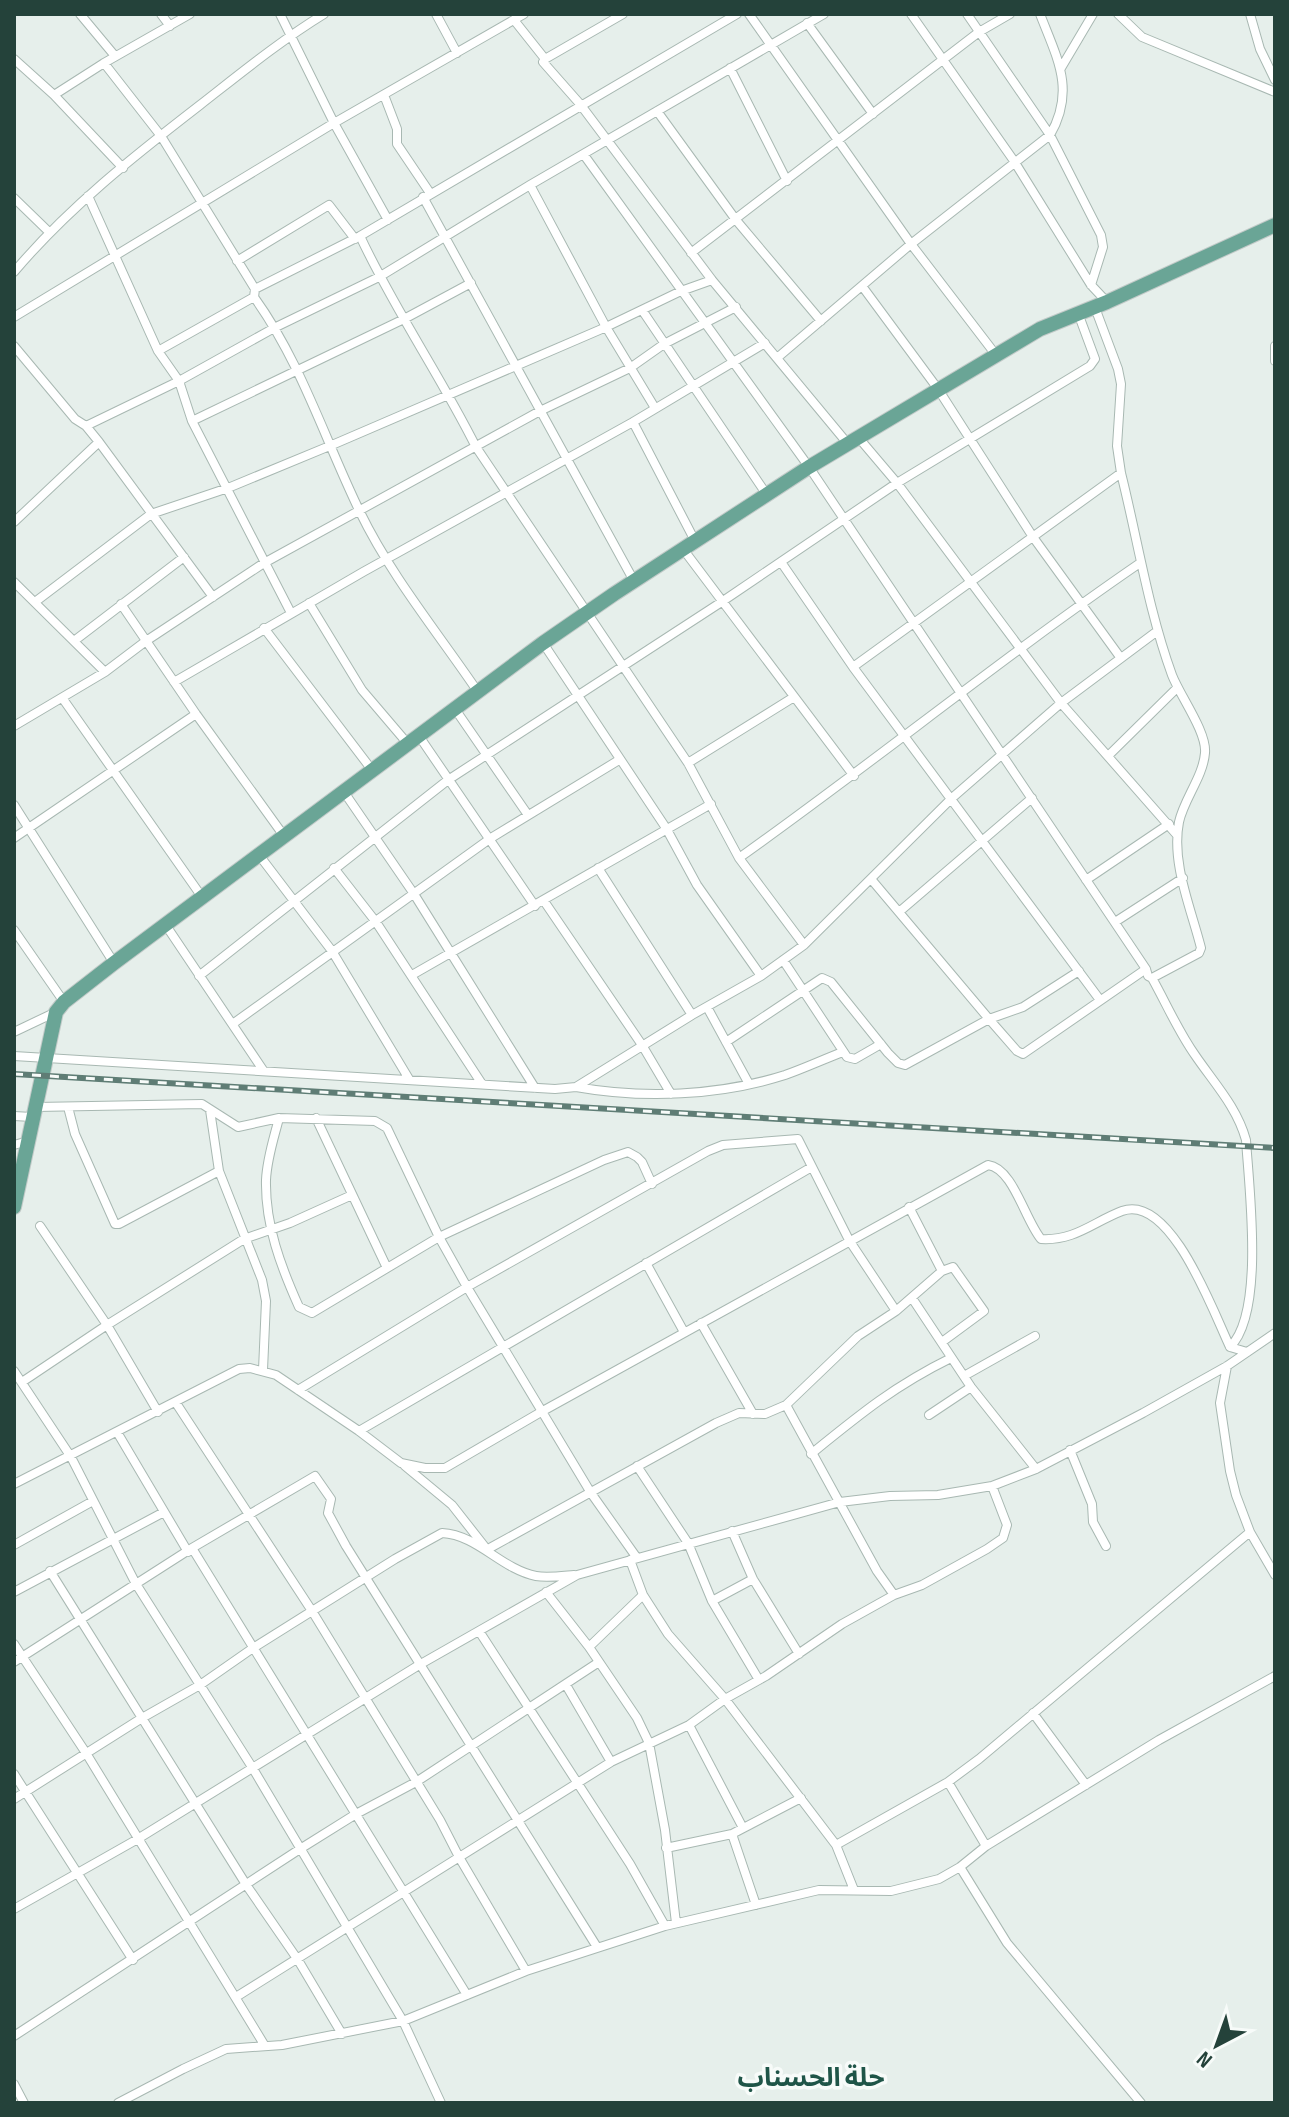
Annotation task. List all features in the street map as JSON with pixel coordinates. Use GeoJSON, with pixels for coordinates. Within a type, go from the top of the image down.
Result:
{"type":"FeatureCollection","features":[{"type":"Feature","properties":{"kind":"main road"},"geometry":{"type":"LineString","coordinates":[[14,1207],[21,1143],[34,1112],[60,1007],[114,963],[543,643],[809,467],[1040,329],[1275,225]]}},
{"type":"Feature","properties":{"kind":"street"},"geometry":{"type":"LineString","coordinates":[[80,14],[115,56]]}},
{"type":"Feature","properties":{"kind":"street"},"geometry":{"type":"LineString","coordinates":[[161,14],[170,26]]}},
{"type":"Feature","properties":{"kind":"street"},"geometry":{"type":"LineString","coordinates":[[54,95],[190,14]]}},
{"type":"Feature","properties":{"kind":"street"},"geometry":{"type":"LineString","coordinates":[[280,14],[334,123],[388,220]]}},
{"type":"Feature","properties":{"kind":"street"},"geometry":{"type":"LineString","coordinates":[[14,272],[48,231],[88,196],[292,34],[324,14]]}},
{"type":"Feature","properties":{"kind":"street"},"geometry":{"type":"LineString","coordinates":[[436,14],[457,53]]}},
{"type":"Feature","properties":{"kind":"street"},"geometry":{"type":"LineString","coordinates":[[14,317],[334,123],[524,14]]}},
{"type":"Feature","properties":{"kind":"street"},"geometry":{"type":"LineString","coordinates":[[545,59],[623,14]]}},
{"type":"Feature","properties":{"kind":"street"},"geometry":{"type":"LineString","coordinates":[[158,351],[388,220],[737,14]]}},
{"type":"Feature","properties":{"kind":"street"},"geometry":{"type":"LineString","coordinates":[[749,14],[911,244],[996,355]]}},
{"type":"Feature","properties":{"kind":"street"},"geometry":{"type":"LineString","coordinates":[[86,426],[379,277],[824,14]]}},
{"type":"Feature","properties":{"kind":"street"},"geometry":{"type":"LineString","coordinates":[[911,14],[1014,161],[1091,285],[1100,304],[1118,369],[1121,384],[1117,446],[1140,563],[1156,632],[1177,688],[1200,732],[1205,754],[1177,835],[1177,854],[1201,948],[1199,953],[1152,978]]}},
{"type":"Feature","properties":{"kind":"street"},"geometry":{"type":"LineString","coordinates":[[967,14],[1050,135],[1101,235],[1103,247],[1091,285]]}},
{"type":"Feature","properties":{"kind":"street"},"geometry":{"type":"LineString","coordinates":[[691,253],[941,60],[1010,14]]}},
{"type":"Feature","properties":{"kind":"street"},"geometry":{"type":"LineString","coordinates":[[777,358],[911,244],[1050,135],[1059,118],[1064,94],[1061,68],[1040,14]]}},
{"type":"Feature","properties":{"kind":"street"},"geometry":{"type":"LineString","coordinates":[[1061,68],[1093,14]]}},
{"type":"Feature","properties":{"kind":"street"},"geometry":{"type":"LineString","coordinates":[[1118,14],[1142,37],[1275,92]]}},
{"type":"Feature","properties":{"kind":"street"},"geometry":{"type":"LineString","coordinates":[[1250,14],[1260,49],[1275,80]]}},
{"type":"Feature","properties":{"kind":"street"},"geometry":{"type":"LineString","coordinates":[[514,20],[712,280],[777,358],[897,483],[1061,703],[1177,835]]}},
{"type":"Feature","properties":{"kind":"street"},"geometry":{"type":"LineString","coordinates":[[807,23],[873,114]]}},
{"type":"Feature","properties":{"kind":"street"},"geometry":{"type":"LineString","coordinates":[[14,59],[54,95],[123,168]]}},
{"type":"Feature","properties":{"kind":"street"},"geometry":{"type":"LineString","coordinates":[[104,63],[161,136],[237,261],[276,327],[332,445],[360,513],[388,560],[478,692]]}},
{"type":"Feature","properties":{"kind":"street"},"geometry":{"type":"LineString","coordinates":[[730,68],[787,181]]}},
{"type":"Feature","properties":{"kind":"street"},"geometry":{"type":"LineString","coordinates":[[384,95],[397,129],[397,144],[634,581]]}},
{"type":"Feature","properties":{"kind":"street"},"geometry":{"type":"LineString","coordinates":[[657,111],[736,220],[821,321]]}},
{"type":"Feature","properties":{"kind":"street"},"geometry":{"type":"LineString","coordinates":[[584,155],[809,467],[916,622],[1152,978],[1193,1052],[1242,1124],[1246,1140],[1253,1260],[1242,1334],[1230,1347]]}},
{"type":"Feature","properties":{"kind":"street"},"geometry":{"type":"LineString","coordinates":[[530,185],[606,327],[655,408]]}},
{"type":"Feature","properties":{"kind":"street"},"geometry":{"type":"LineString","coordinates":[[88,196],[158,351],[179,381],[192,421],[291,613]]}},
{"type":"Feature","properties":{"kind":"street"},"geometry":{"type":"LineString","coordinates":[[14,198],[48,231]]}},
{"type":"Feature","properties":{"kind":"street"},"geometry":{"type":"LineString","coordinates":[[237,261],[329,205],[358,237],[449,394],[476,447],[688,763],[739,858],[804,945]]}},
{"type":"Feature","properties":{"kind":"street"},"geometry":{"type":"LineString","coordinates":[[35,602],[151,514],[228,488],[332,445],[712,280]]}},
{"type":"Feature","properties":{"kind":"street"},"geometry":{"type":"LineString","coordinates":[[192,421],[404,319],[471,283]]}},
{"type":"Feature","properties":{"kind":"street"},"geometry":{"type":"LineString","coordinates":[[862,286],[938,389],[1033,537],[1120,657]]}},
{"type":"Feature","properties":{"kind":"street"},"geometry":{"type":"LineString","coordinates":[[14,726],[105,672],[264,563],[360,513],[540,411],[630,368],[664,344],[736,307]]}},
{"type":"Feature","properties":{"kind":"street"},"geometry":{"type":"LineString","coordinates":[[642,310],[768,495]]}},
{"type":"Feature","properties":{"kind":"street"},"geometry":{"type":"LineString","coordinates":[[199,976],[448,780],[720,603],[897,483],[1094,363],[1078,313]]}},
{"type":"Feature","properties":{"kind":"street"},"geometry":{"type":"LineString","coordinates":[[174,682],[264,628],[633,422],[765,343]]}},
{"type":"Feature","properties":{"kind":"street"},"geometry":{"type":"LineString","coordinates":[[1275,346],[1275,361]]}},
{"type":"Feature","properties":{"kind":"street"},"geometry":{"type":"LineString","coordinates":[[16,350],[75,419],[86,426],[99,442],[213,597]]}},
{"type":"Feature","properties":{"kind":"street"},"geometry":{"type":"LineString","coordinates":[[633,422],[689,545],[720,603],[854,776]]}},
{"type":"Feature","properties":{"kind":"street"},"geometry":{"type":"LineString","coordinates":[[14,522],[99,442]]}},
{"type":"Feature","properties":{"kind":"street"},"geometry":{"type":"LineString","coordinates":[[853,667],[1121,473]]}},
{"type":"Feature","properties":{"kind":"street"},"geometry":{"type":"LineString","coordinates":[[74,641],[184,557]]}},
{"type":"Feature","properties":{"kind":"street"},"geometry":{"type":"LineString","coordinates":[[781,562],[853,667],[1100,1000]]}},
{"type":"Feature","properties":{"kind":"street"},"geometry":{"type":"LineString","coordinates":[[739,858],[854,776],[1081,603],[1140,563]]}},
{"type":"Feature","properties":{"kind":"street"},"geometry":{"type":"LineString","coordinates":[[14,582],[105,672]]}},
{"type":"Feature","properties":{"kind":"street"},"geometry":{"type":"LineString","coordinates":[[309,603],[362,690],[448,780],[491,838],[535,906]]}},
{"type":"Feature","properties":{"kind":"street"},"geometry":{"type":"LineString","coordinates":[[121,604],[285,837]]}},
{"type":"Feature","properties":{"kind":"street"},"geometry":{"type":"LineString","coordinates":[[264,628],[372,770]]}},
{"type":"Feature","properties":{"kind":"street"},"geometry":{"type":"LineString","coordinates":[[14,1056],[566,1090],[576,1087],[761,976],[804,945],[952,798],[1061,703],[1156,632]]}},
{"type":"Feature","properties":{"kind":"street"},"geometry":{"type":"LineString","coordinates":[[543,643],[666,828],[697,885],[761,976]]}},
{"type":"Feature","properties":{"kind":"street"},"geometry":{"type":"LineString","coordinates":[[1109,755],[1177,688]]}},
{"type":"Feature","properties":{"kind":"street"},"geometry":{"type":"LineString","coordinates":[[688,763],[794,697]]}},
{"type":"Feature","properties":{"kind":"street"},"geometry":{"type":"LineString","coordinates":[[63,699],[202,897]]}},
{"type":"Feature","properties":{"kind":"street"},"geometry":{"type":"LineString","coordinates":[[455,709],[528,815]]}},
{"type":"Feature","properties":{"kind":"street"},"geometry":{"type":"LineString","coordinates":[[14,838],[196,714]]}},
{"type":"Feature","properties":{"kind":"street"},"geometry":{"type":"LineString","coordinates":[[234,1023],[491,838],[619,760]]}},
{"type":"Feature","properties":{"kind":"street"},"geometry":{"type":"LineString","coordinates":[[344,792],[414,894],[535,1088]]}},
{"type":"Feature","properties":{"kind":"street"},"geometry":{"type":"LineString","coordinates":[[899,912],[1032,798]]}},
{"type":"Feature","properties":{"kind":"street"},"geometry":{"type":"LineString","coordinates":[[412,975],[711,804]]}},
{"type":"Feature","properties":{"kind":"street"},"geometry":{"type":"LineString","coordinates":[[14,805],[114,963]]}},
{"type":"Feature","properties":{"kind":"street"},"geometry":{"type":"LineString","coordinates":[[1086,880],[1169,824]]}},
{"type":"Feature","properties":{"kind":"street"},"geometry":{"type":"LineString","coordinates":[[259,855],[332,951],[409,1079]]}},
{"type":"Feature","properties":{"kind":"street"},"geometry":{"type":"LineString","coordinates":[[334,868],[376,922],[482,1084]]}},
{"type":"Feature","properties":{"kind":"street"},"geometry":{"type":"LineString","coordinates":[[598,868],[692,1015]]}},
{"type":"Feature","properties":{"kind":"street"},"geometry":{"type":"LineString","coordinates":[[1115,922],[1183,878]]}},
{"type":"Feature","properties":{"kind":"street"},"geometry":{"type":"LineString","coordinates":[[871,879],[989,1019],[1023,1054],[1146,969]]}},
{"type":"Feature","properties":{"kind":"street"},"geometry":{"type":"LineString","coordinates":[[544,901],[642,1045],[671,1094]]}},
{"type":"Feature","properties":{"kind":"street"},"geometry":{"type":"LineString","coordinates":[[165,924],[263,1070]]}},
{"type":"Feature","properties":{"kind":"street"},"geometry":{"type":"LineString","coordinates":[[14,930],[60,1007],[14,1032]]}},
{"type":"Feature","properties":{"kind":"street"},"geometry":{"type":"LineString","coordinates":[[783,960],[847,1057],[855,1059],[881,1044]]}},
{"type":"Feature","properties":{"kind":"street"},"geometry":{"type":"LineString","coordinates":[[726,1042],[822,978],[827,979],[898,1063],[905,1065],[989,1019],[1023,1007],[1079,971]]}},
{"type":"Feature","properties":{"kind":"street"},"geometry":{"type":"LineString","coordinates":[[707,1007],[749,1084]]}},
{"type":"Feature","properties":{"kind":"street"},"geometry":{"type":"LineString","coordinates":[[576,1087],[671,1094],[749,1084],[783,1075],[843,1052]]}},
{"type":"Feature","properties":{"kind":"street"},"geometry":{"type":"LineString","coordinates":[[14,1116],[68,1107],[202,1104],[238,1127],[279,1118],[316,1118],[375,1121],[387,1128],[439,1237],[467,1287],[633,1559],[643,1595],[668,1634],[725,1699],[836,1845],[854,1890]]}},
{"type":"Feature","properties":{"kind":"street"},"geometry":{"type":"LineString","coordinates":[[68,1107],[72,1125],[115,1224],[219,1171]]}},
{"type":"Feature","properties":{"kind":"street"},"geometry":{"type":"LineString","coordinates":[[210,1110],[219,1171],[262,1280],[266,1301],[263,1370]]}},
{"type":"Feature","properties":{"kind":"street"},"geometry":{"type":"LineString","coordinates":[[279,1118],[266,1180],[272,1228],[279,1263],[299,1307],[312,1313],[439,1237],[579,1171],[628,1152],[642,1162],[652,1184]]}},
{"type":"Feature","properties":{"kind":"street"},"geometry":{"type":"LineString","coordinates":[[316,1118],[387,1268]]}},
{"type":"Feature","properties":{"kind":"street"},"geometry":{"type":"LineString","coordinates":[[298,1390],[467,1287],[723,1145],[798,1139],[849,1240],[896,1311]]}},
{"type":"Feature","properties":{"kind":"street"},"geometry":{"type":"LineString","coordinates":[[401,1463],[445,1468],[988,1165],[993,1165],[1008,1178],[1041,1239],[1078,1234],[1123,1211],[1133,1209],[1153,1216],[1181,1246],[1230,1347],[1247,1352]]}},
{"type":"Feature","properties":{"kind":"street"},"geometry":{"type":"LineString","coordinates":[[359,1431],[810,1168]]}},
{"type":"Feature","properties":{"kind":"street"},"geometry":{"type":"LineString","coordinates":[[22,1382],[244,1239],[290,1223],[352,1195]]}},
{"type":"Feature","properties":{"kind":"street"},"geometry":{"type":"LineString","coordinates":[[909,1207],[942,1271]]}},
{"type":"Feature","properties":{"kind":"street"},"geometry":{"type":"LineString","coordinates":[[40,1226],[107,1325],[158,1412]]}},
{"type":"Feature","properties":{"kind":"street"},"geometry":{"type":"LineString","coordinates":[[646,1263],[684,1332]]}},
{"type":"Feature","properties":{"kind":"street"},"geometry":{"type":"LineString","coordinates":[[490,1551],[637,1466],[728,1418],[739,1413],[765,1414],[786,1405],[851,1341],[896,1311],[942,1271],[955,1268],[984,1311],[942,1342]]}},
{"type":"Feature","properties":{"kind":"street"},"geometry":{"type":"LineString","coordinates":[[912,1298],[971,1387],[1036,1469]]}},
{"type":"Feature","properties":{"kind":"street"},"geometry":{"type":"LineString","coordinates":[[701,1323],[753,1414]]}},
{"type":"Feature","properties":{"kind":"street"},"geometry":{"type":"LineString","coordinates":[[14,1909],[138,1839],[365,1698],[577,1575],[840,1502],[890,1496],[938,1495],[992,1486],[1036,1469],[1227,1366],[1275,1333]]}},
{"type":"Feature","properties":{"kind":"street"},"geometry":{"type":"LineString","coordinates":[[964,1376],[1035,1336]]}},
{"type":"Feature","properties":{"kind":"street"},"geometry":{"type":"LineString","coordinates":[[811,1454],[872,1404],[909,1379],[951,1358]]}},
{"type":"Feature","properties":{"kind":"street"},"geometry":{"type":"LineString","coordinates":[[1227,1366],[1220,1403],[1230,1471],[1250,1532],[1275,1575]]}},
{"type":"Feature","properties":{"kind":"street"},"geometry":{"type":"LineString","coordinates":[[14,1484],[239,1369],[263,1370],[276,1375],[401,1463],[452,1505],[490,1551]]}},
{"type":"Feature","properties":{"kind":"street"},"geometry":{"type":"LineString","coordinates":[[14,1371],[71,1457],[136,1584],[252,1767],[403,2021],[441,2103]]}},
{"type":"Feature","properties":{"kind":"street"},"geometry":{"type":"LineString","coordinates":[[929,1415],[971,1387]]}},
{"type":"Feature","properties":{"kind":"street"},"geometry":{"type":"LineString","coordinates":[[176,1403],[312,1611],[440,1820],[526,1971]]}},
{"type":"Feature","properties":{"kind":"street"},"geometry":{"type":"LineString","coordinates":[[786,1405],[877,1571],[894,1595]]}},
{"type":"Feature","properties":{"kind":"street"},"geometry":{"type":"LineString","coordinates":[[117,1432],[467,1995]]}},
{"type":"Feature","properties":{"kind":"street"},"geometry":{"type":"LineString","coordinates":[[1070,1450],[1092,1504],[1093,1522],[1106,1546]]}},
{"type":"Feature","properties":{"kind":"street"},"geometry":{"type":"LineString","coordinates":[[637,1466],[688,1543],[712,1601],[759,1680]]}},
{"type":"Feature","properties":{"kind":"street"},"geometry":{"type":"LineString","coordinates":[[14,1662],[190,1550],[315,1476],[331,1499],[328,1513],[470,1747],[597,1947]]}},
{"type":"Feature","properties":{"kind":"street"},"geometry":{"type":"LineString","coordinates":[[236,1997],[611,1762],[689,1725],[842,1624],[894,1595],[922,1585],[1003,1538],[1007,1525],[992,1486]]}},
{"type":"Feature","properties":{"kind":"street"},"geometry":{"type":"LineString","coordinates":[[14,1545],[93,1501]]}},
{"type":"Feature","properties":{"kind":"street"},"geometry":{"type":"LineString","coordinates":[[14,1592],[164,1512]]}},
{"type":"Feature","properties":{"kind":"street"},"geometry":{"type":"LineString","coordinates":[[732,1531],[753,1579],[799,1654]]}},
{"type":"Feature","properties":{"kind":"street"},"geometry":{"type":"LineString","coordinates":[[836,1845],[948,1782],[979,1759],[1250,1532]]}},
{"type":"Feature","properties":{"kind":"street"},"geometry":{"type":"LineString","coordinates":[[14,1799],[442,1533],[460,1537],[537,1577],[577,1575]]}},
{"type":"Feature","properties":{"kind":"street"},"geometry":{"type":"LineString","coordinates":[[50,1571],[342,2034]]}},
{"type":"Feature","properties":{"kind":"street"},"geometry":{"type":"LineString","coordinates":[[712,1601],[753,1579]]}},
{"type":"Feature","properties":{"kind":"street"},"geometry":{"type":"LineString","coordinates":[[546,1592],[589,1647],[637,1718],[649,1743],[665,1830],[676,1923]]}},
{"type":"Feature","properties":{"kind":"street"},"geometry":{"type":"LineString","coordinates":[[589,1647],[643,1595]]}},
{"type":"Feature","properties":{"kind":"street"},"geometry":{"type":"LineString","coordinates":[[479,1631],[630,1864],[665,1926]]}},
{"type":"Feature","properties":{"kind":"street"},"geometry":{"type":"LineString","coordinates":[[14,1644],[86,1753],[265,2046]]}},
{"type":"Feature","properties":{"kind":"street"},"geometry":{"type":"LineString","coordinates":[[14,2036],[300,1849],[416,1782],[599,1662]]}},
{"type":"Feature","properties":{"kind":"street"},"geometry":{"type":"LineString","coordinates":[[118,2103],[226,2049],[342,2034],[403,2021],[526,1971],[665,1926],[819,1890],[891,1891],[939,1879],[986,1846],[1159,1740],[1275,1676]]}},
{"type":"Feature","properties":{"kind":"street"},"geometry":{"type":"LineString","coordinates":[[566,1685],[611,1762]]}},
{"type":"Feature","properties":{"kind":"street"},"geometry":{"type":"LineString","coordinates":[[1033,1713],[1086,1785]]}},
{"type":"Feature","properties":{"kind":"street"},"geometry":{"type":"LineString","coordinates":[[689,1725],[743,1828]]}},
{"type":"Feature","properties":{"kind":"street"},"geometry":{"type":"LineString","coordinates":[[14,1774],[133,1960]]}},
{"type":"Feature","properties":{"kind":"street"},"geometry":{"type":"LineString","coordinates":[[948,1782],[986,1846]]}},
{"type":"Feature","properties":{"kind":"street"},"geometry":{"type":"LineString","coordinates":[[666,1848],[732,1834],[801,1798]]}},
{"type":"Feature","properties":{"kind":"street"},"geometry":{"type":"LineString","coordinates":[[732,1834],[756,1905]]}},
{"type":"Feature","properties":{"kind":"street"},"geometry":{"type":"LineString","coordinates":[[960,1867],[1007,1943],[1141,2103]]}},
{"type":"Feature","properties":{"kind":"street"},"geometry":{"type":"LineString","coordinates":[[14,2084],[24,2103]]}},
{"type":"Feature","properties":{"kind":"railway"},"geometry":{"type":"LineString","coordinates":[[14,1074],[1275,1148]]}},
{"type":"Feature","properties":{"kind":"district","name":"حلة الحسناب"},"geometry":{"type":"Point","coordinates":[811,2078]}}]}
